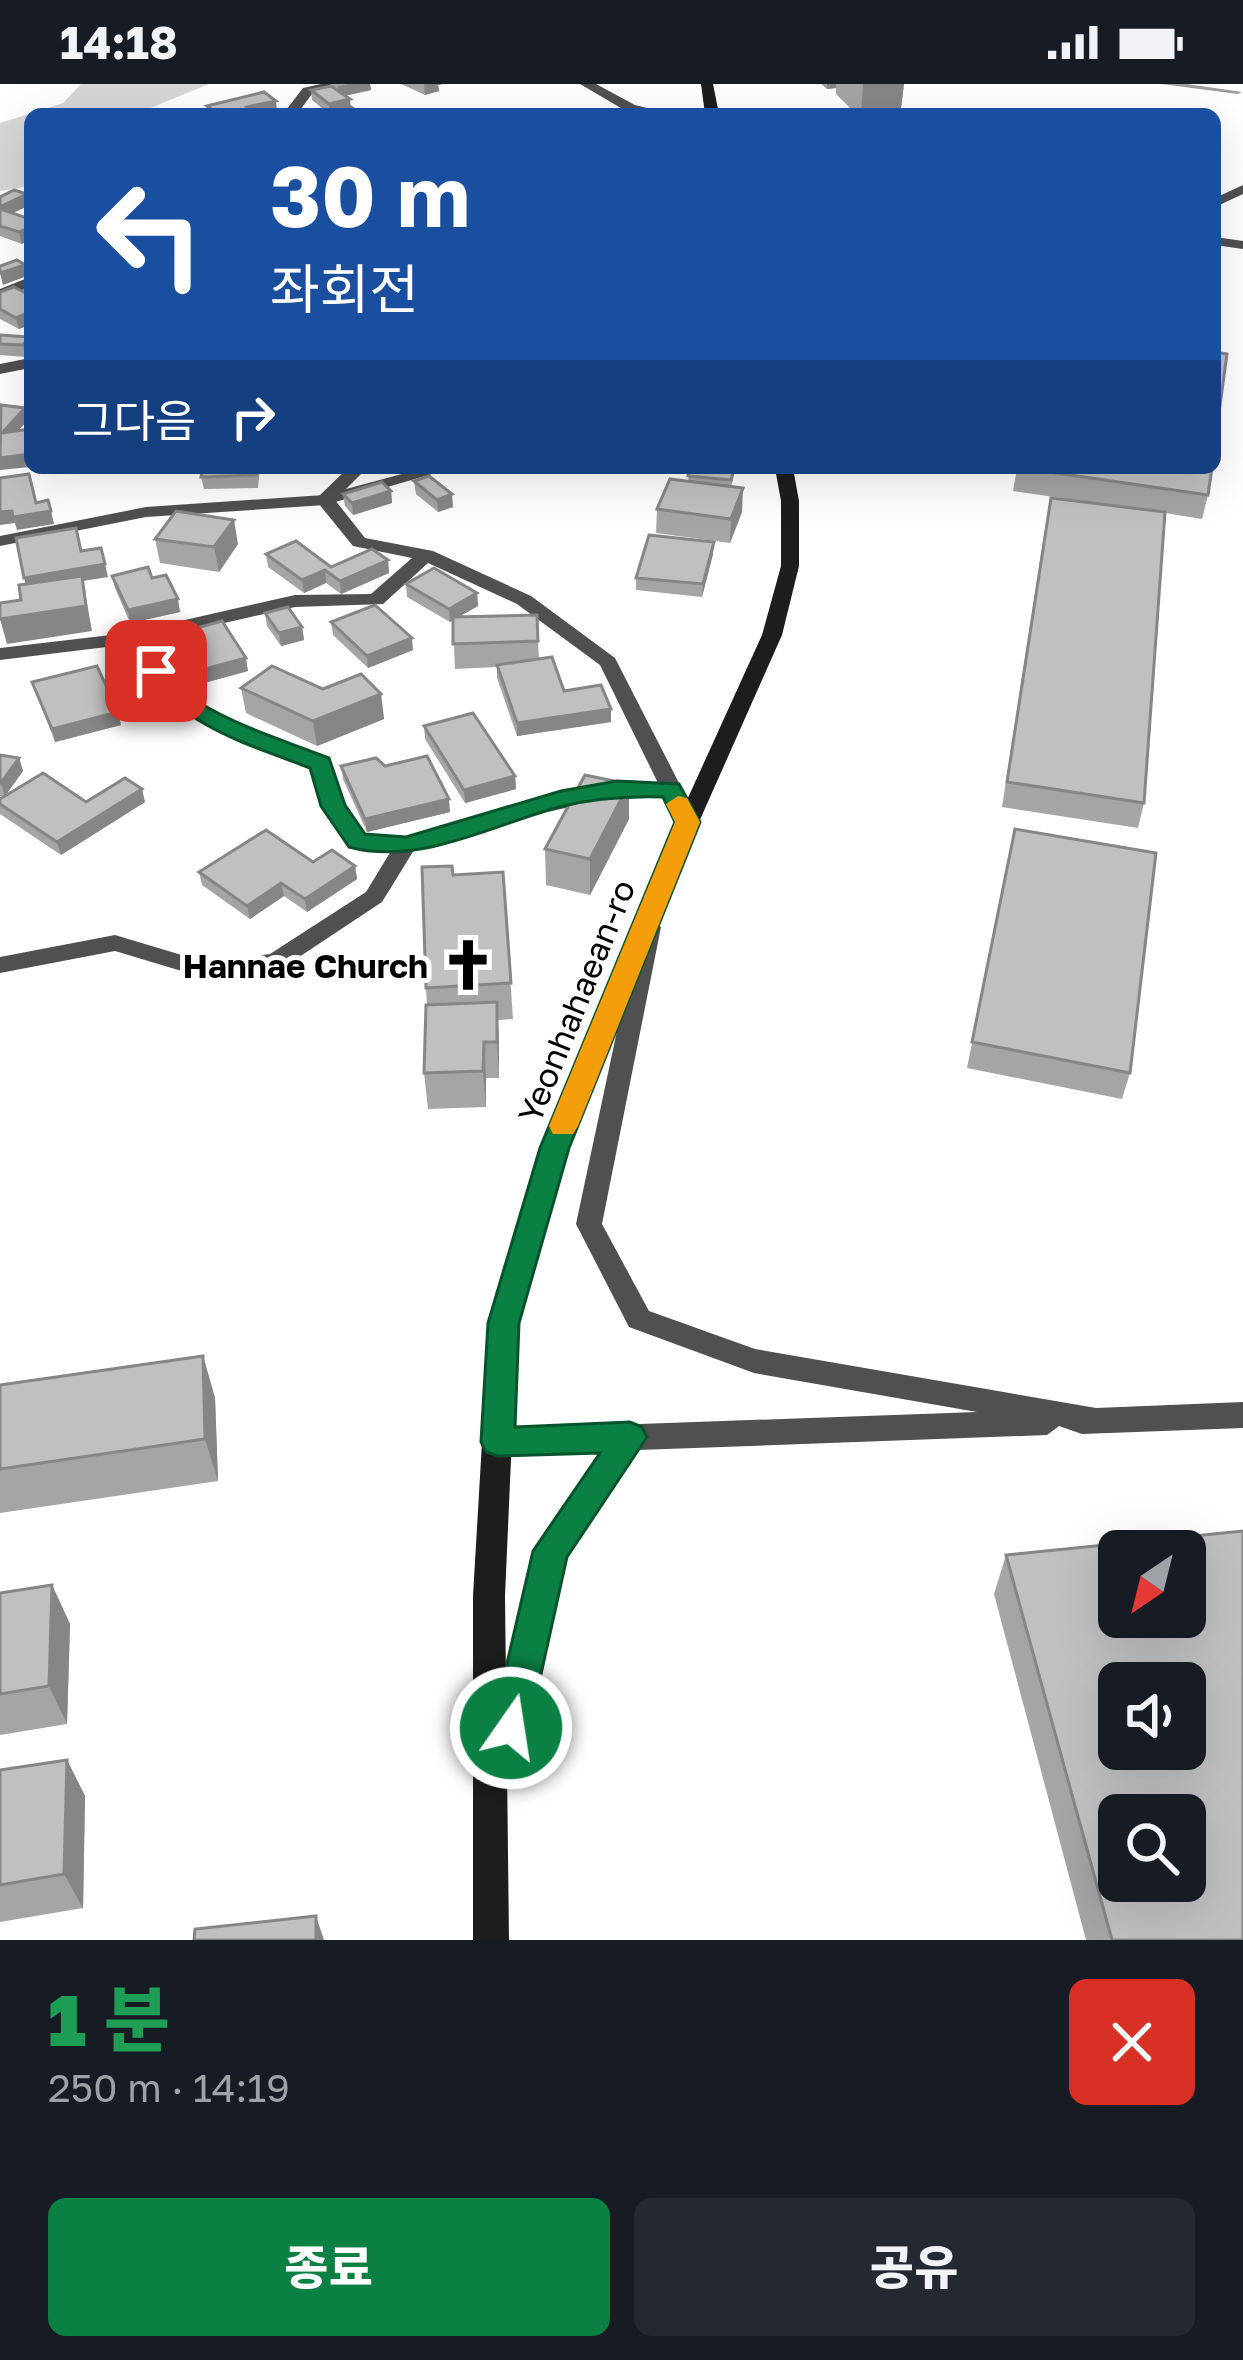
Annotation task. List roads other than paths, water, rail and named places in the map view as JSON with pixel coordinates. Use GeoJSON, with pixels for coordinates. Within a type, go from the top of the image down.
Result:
{"type":"FeatureCollection","features":[{"type":"Feature","properties":{"kind":"street"},"geometry":{"type":"LineString","coordinates":[[295,108],[308,91],[337,84]]}},
{"type":"Feature","properties":{"kind":"street"},"geometry":{"type":"LineString","coordinates":[[586,84],[632,108]]}},
{"type":"Feature","properties":{"kind":"street"},"geometry":{"type":"LineString","coordinates":[[326,500],[352,474]]}},
{"type":"Feature","properties":{"kind":"street"},"geometry":{"type":"LineString","coordinates":[[0,541],[146,512],[326,500],[422,474]]}},
{"type":"Feature","properties":{"kind":"street","name":"Yeonhahaean-ro"},"geometry":{"type":"LineString","coordinates":[[491,1940],[489,1596],[503,1323],[554,1148],[688,822],[772,635],[790,566],[785,474]]}},
{"type":"Feature","properties":{"kind":"street"},"geometry":{"type":"LineString","coordinates":[[326,500],[359,542],[426,555],[524,600],[608,662],[688,822]]}},
{"type":"Feature","properties":{"kind":"street"},"geometry":{"type":"LineString","coordinates":[[0,653],[128,639],[295,601],[376,600],[426,555]]}},
{"type":"Feature","properties":{"kind":"street"},"geometry":{"type":"LineString","coordinates":[[128,639],[184,704],[236,731],[321,764],[333,806],[358,842],[406,845],[561,799],[617,789],[671,789]]}},
{"type":"Feature","properties":{"kind":"street"},"geometry":{"type":"LineString","coordinates":[[0,965],[115,944],[206,970],[276,962],[374,897],[406,845]]}},
{"type":"Feature","properties":{"kind":"street"},"geometry":{"type":"LineString","coordinates":[[656,900],[589,1224],[639,1319],[754,1361],[1095,1420]]}},
{"type":"Feature","properties":{"kind":"street"},"geometry":{"type":"LineString","coordinates":[[498,1442],[1243,1415]]}},
{"type":"Feature","properties":{"kind":"street"},"geometry":{"type":"LineString","coordinates":[[490,1816],[550,1551],[630,1437]]}},
{"type":"Feature","properties":{"kind":"waterway"},"geometry":{"type":"LineString","coordinates":[[1165,84],[1238,92]]}},
{"type":"Feature","properties":{"kind":"place","name":"Hannae Church"},"geometry":{"type":"Point","coordinates":[468,965]}}]}
